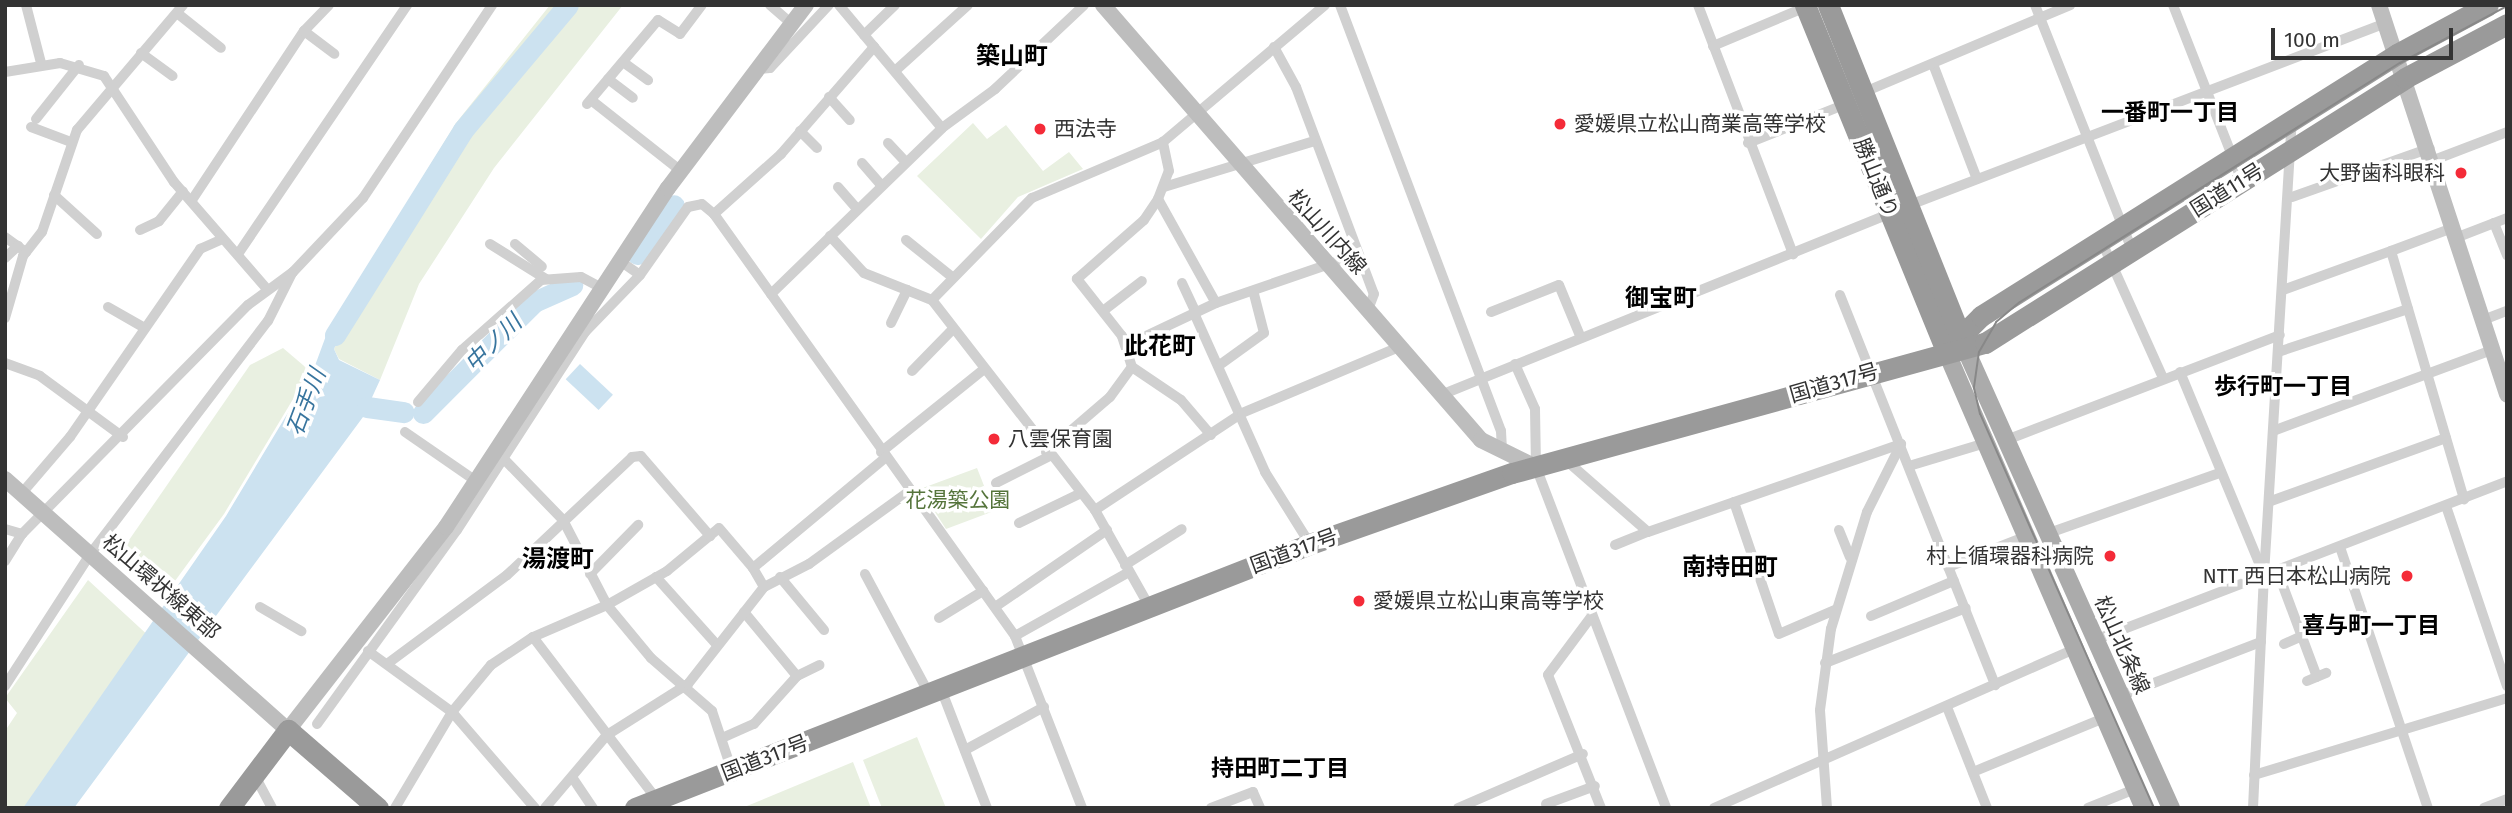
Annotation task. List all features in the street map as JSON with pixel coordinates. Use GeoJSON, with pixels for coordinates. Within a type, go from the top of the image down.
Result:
{"type":"FeatureCollection","features":[{"type":"Feature","properties":{"kind":"highway","name":"勝山通り"},"geometry":{"type":"LineString","coordinates":[[1828,5],[1855,98],[1898,209],[1957,344]]}},
{"type":"Feature","properties":{"kind":"highway","name":"国道11号"},"geometry":{"type":"LineString","coordinates":[[1957,344],[2122,226],[2397,54],[2488,5]]}},
{"type":"Feature","properties":{"kind":"highway","name":"勝山通り"},"geometry":{"type":"LineString","coordinates":[[1807,6],[1855,98]]}},
{"type":"Feature","properties":{"kind":"highway","name":"国道11号"},"geometry":{"type":"LineString","coordinates":[[1957,344],[2001,335],[2405,78],[2507,24]]}},
{"type":"Feature","properties":{"kind":"highway","name":"国道317号"},"geometry":{"type":"LineString","coordinates":[[635,808],[935,691],[1020,645],[1149,606],[1310,544],[1536,467],[1568,462],[1872,372],[1957,344]]}},
{"type":"Feature","properties":{"kind":"highway"},"geometry":{"type":"LineString","coordinates":[[229,808],[288,730],[378,808]]}},
{"type":"Feature","properties":{"kind":"main road","name":"松山北条線"},"geometry":{"type":"LineString","coordinates":[[1957,344],[2009,439],[2171,808]]}},
{"type":"Feature","properties":{"kind":"main road","name":"松山北条線"},"geometry":{"type":"LineString","coordinates":[[1957,344],[1985,443],[2144,808]]}},
{"type":"Feature","properties":{"kind":"street"},"geometry":{"type":"LineString","coordinates":[[26,5],[41,63]]}},
{"type":"Feature","properties":{"kind":"street"},"geometry":{"type":"LineString","coordinates":[[192,200],[304,31],[329,5]]}},
{"type":"Feature","properties":{"kind":"street"},"geometry":{"type":"LineString","coordinates":[[237,254],[407,5]]}},
{"type":"Feature","properties":{"kind":"street"},"geometry":{"type":"LineString","coordinates":[[5,561],[22,534],[123,437],[267,289],[293,272],[363,198],[492,5]]}},
{"type":"Feature","properties":{"kind":"street"},"geometry":{"type":"LineString","coordinates":[[681,171],[589,102],[658,20],[680,34],[702,5]]}},
{"type":"Feature","properties":{"kind":"street"},"geometry":{"type":"LineString","coordinates":[[770,5],[792,23]]}},
{"type":"Feature","properties":{"kind":"street"},"geometry":{"type":"LineString","coordinates":[[288,730],[476,481],[681,171],[806,5]]}},
{"type":"Feature","properties":{"kind":"street"},"geometry":{"type":"LineString","coordinates":[[757,69],[770,68],[829,5]]}},
{"type":"Feature","properties":{"kind":"street"},"geometry":{"type":"LineString","coordinates":[[839,5],[942,128]]}},
{"type":"Feature","properties":{"kind":"street"},"geometry":{"type":"LineString","coordinates":[[864,35],[895,5]]}},
{"type":"Feature","properties":{"kind":"street"},"geometry":{"type":"LineString","coordinates":[[895,71],[968,5]]}},
{"type":"Feature","properties":{"kind":"street"},"geometry":{"type":"LineString","coordinates":[[771,294],[942,128],[995,89],[1084,5]]}},
{"type":"Feature","properties":{"kind":"street","name":"松山川内線"},"geometry":{"type":"LineString","coordinates":[[1103,5],[1192,115],[1329,265],[1481,440],[1536,467]]}},
{"type":"Feature","properties":{"kind":"street"},"geometry":{"type":"LineString","coordinates":[[1340,5],[1480,378],[1502,452]]}},
{"type":"Feature","properties":{"kind":"street"},"geometry":{"type":"LineString","coordinates":[[1698,5],[1748,143],[1793,254]]}},
{"type":"Feature","properties":{"kind":"street"},"geometry":{"type":"LineString","coordinates":[[2035,5],[2085,137],[2132,250]]}},
{"type":"Feature","properties":{"kind":"street"},"geometry":{"type":"LineString","coordinates":[[1748,143],[2070,5]]}},
{"type":"Feature","properties":{"kind":"street"},"geometry":{"type":"LineString","coordinates":[[2173,5],[2229,159],[2242,181]]}},
{"type":"Feature","properties":{"kind":"street"},"geometry":{"type":"LineString","coordinates":[[2379,5],[2432,154],[2507,394]]}},
{"type":"Feature","properties":{"kind":"street"},"geometry":{"type":"LineString","coordinates":[[932,300],[1032,198],[1163,142],[1323,6]]}},
{"type":"Feature","properties":{"kind":"street"},"geometry":{"type":"LineString","coordinates":[[1713,46],[1807,6]]}},
{"type":"Feature","properties":{"kind":"street"},"geometry":{"type":"LineString","coordinates":[[5,258],[22,249],[42,232],[71,142],[111,87],[180,9],[222,48]]}},
{"type":"Feature","properties":{"kind":"street"},"geometry":{"type":"LineString","coordinates":[[1441,395],[1898,209],[2204,90],[2386,23]]}},
{"type":"Feature","properties":{"kind":"street"},"geometry":{"type":"LineString","coordinates":[[304,31],[334,54]]}},
{"type":"Feature","properties":{"kind":"street"},"geometry":{"type":"LineString","coordinates":[[714,214],[800,131],[874,47]]}},
{"type":"Feature","properties":{"kind":"street"},"geometry":{"type":"LineString","coordinates":[[1273,47],[1314,141],[1374,294],[1368,310]]}},
{"type":"Feature","properties":{"kind":"street"},"geometry":{"type":"LineString","coordinates":[[141,53],[173,76]]}},
{"type":"Feature","properties":{"kind":"street"},"geometry":{"type":"LineString","coordinates":[[623,62],[648,80]]}},
{"type":"Feature","properties":{"kind":"street"},"geometry":{"type":"LineString","coordinates":[[5,72],[41,63],[79,65],[111,87],[183,191],[267,289]]}},
{"type":"Feature","properties":{"kind":"street"},"geometry":{"type":"LineString","coordinates":[[1933,64],[1977,179]]}},
{"type":"Feature","properties":{"kind":"street"},"geometry":{"type":"LineString","coordinates":[[71,142],[34,123],[79,65]]}},
{"type":"Feature","properties":{"kind":"street"},"geometry":{"type":"LineString","coordinates":[[608,79],[633,98]]}},
{"type":"Feature","properties":{"kind":"street"},"geometry":{"type":"LineString","coordinates":[[829,97],[850,120]]}},
{"type":"Feature","properties":{"kind":"street"},"geometry":{"type":"LineString","coordinates":[[2253,808],[2278,352],[2292,197],[2292,119]]}},
{"type":"Feature","properties":{"kind":"street"},"geometry":{"type":"LineString","coordinates":[[800,131],[817,148]]}},
{"type":"Feature","properties":{"kind":"street"},"geometry":{"type":"LineString","coordinates":[[2292,197],[2507,132]]}},
{"type":"Feature","properties":{"kind":"street"},"geometry":{"type":"LineString","coordinates":[[1164,187],[1239,168],[1314,141]]}},
{"type":"Feature","properties":{"kind":"street"},"geometry":{"type":"LineString","coordinates":[[1163,142],[1164,187],[1158,199],[1144,220],[1077,279],[1127,345],[1132,367],[1181,400],[1211,435]]}},
{"type":"Feature","properties":{"kind":"street"},"geometry":{"type":"LineString","coordinates":[[888,143],[906,162]]}},
{"type":"Feature","properties":{"kind":"street"},"geometry":{"type":"LineString","coordinates":[[862,163],[881,185]]}},
{"type":"Feature","properties":{"kind":"street"},"geometry":{"type":"LineString","coordinates":[[838,187],[857,209]]}},
{"type":"Feature","properties":{"kind":"street"},"geometry":{"type":"LineString","coordinates":[[140,230],[159,221],[183,191]]}},
{"type":"Feature","properties":{"kind":"street"},"geometry":{"type":"LineString","coordinates":[[54,195],[97,234]]}},
{"type":"Feature","properties":{"kind":"street"},"geometry":{"type":"LineString","coordinates":[[1158,199],[1216,303]]}},
{"type":"Feature","properties":{"kind":"street"},"geometry":{"type":"LineString","coordinates":[[317,724],[503,458],[585,332],[640,275],[688,206],[702,204],[714,214],[1020,645],[1082,808]]}},
{"type":"Feature","properties":{"kind":"street"},"geometry":{"type":"LineString","coordinates":[[2283,290],[2391,251],[2507,218]]}},
{"type":"Feature","properties":{"kind":"street"},"geometry":{"type":"LineString","coordinates":[[2494,223],[2507,256]]}},
{"type":"Feature","properties":{"kind":"street"},"geometry":{"type":"LineString","coordinates":[[830,236],[864,273],[932,300],[1048,454],[1095,510],[1149,606]]}},
{"type":"Feature","properties":{"kind":"street"},"geometry":{"type":"LineString","coordinates":[[5,237],[22,249]]}},
{"type":"Feature","properties":{"kind":"street"},"geometry":{"type":"LineString","coordinates":[[22,493],[88,411],[143,327],[200,248],[222,239]]}},
{"type":"Feature","properties":{"kind":"street"},"geometry":{"type":"LineString","coordinates":[[906,240],[952,277]]}},
{"type":"Feature","properties":{"kind":"street"},"geometry":{"type":"LineString","coordinates":[[2101,240],[2163,379]]}},
{"type":"Feature","properties":{"kind":"street"},"geometry":{"type":"LineString","coordinates":[[491,244],[550,278],[581,277],[602,288]]}},
{"type":"Feature","properties":{"kind":"street"},"geometry":{"type":"LineString","coordinates":[[514,244],[550,278]]}},
{"type":"Feature","properties":{"kind":"street"},"geometry":{"type":"LineString","coordinates":[[5,318],[22,249]]}},
{"type":"Feature","properties":{"kind":"street"},"geometry":{"type":"LineString","coordinates":[[2391,251],[2464,499]]}},
{"type":"Feature","properties":{"kind":"street"},"geometry":{"type":"LineString","coordinates":[[1127,345],[1216,303],[1254,295],[1358,254]]}},
{"type":"Feature","properties":{"kind":"street"},"geometry":{"type":"LineString","coordinates":[[620,261],[640,275]]}},
{"type":"Feature","properties":{"kind":"street"},"geometry":{"type":"LineString","coordinates":[[5,686],[91,553],[260,331],[293,272]]}},
{"type":"Feature","properties":{"kind":"street"},"geometry":{"type":"LineString","coordinates":[[418,402],[462,350],[550,278]]}},
{"type":"Feature","properties":{"kind":"street"},"geometry":{"type":"LineString","coordinates":[[1103,311],[1142,281]]}},
{"type":"Feature","properties":{"kind":"street"},"geometry":{"type":"LineString","coordinates":[[1182,284],[1221,364],[1265,472],[1310,544]]}},
{"type":"Feature","properties":{"kind":"street"},"geometry":{"type":"LineString","coordinates":[[1491,312],[1559,285],[1581,338]]}},
{"type":"Feature","properties":{"kind":"street"},"geometry":{"type":"LineString","coordinates":[[891,323],[907,290]]}},
{"type":"Feature","properties":{"kind":"street"},"geometry":{"type":"LineString","coordinates":[[1221,364],[1264,333],[1254,295]]}},
{"type":"Feature","properties":{"kind":"street"},"geometry":{"type":"LineString","coordinates":[[1840,295],[1995,685]]}},
{"type":"Feature","properties":{"kind":"street"},"geometry":{"type":"LineString","coordinates":[[108,307],[143,327]]}},
{"type":"Feature","properties":{"kind":"street"},"geometry":{"type":"LineString","coordinates":[[2278,352],[2408,309]]}},
{"type":"Feature","properties":{"kind":"street"},"geometry":{"type":"LineString","coordinates":[[2483,320],[2507,311]]}},
{"type":"Feature","properties":{"kind":"street"},"geometry":{"type":"LineString","coordinates":[[912,371],[953,329]]}},
{"type":"Feature","properties":{"kind":"street"},"geometry":{"type":"LineString","coordinates":[[2009,439],[2280,335]]}},
{"type":"Feature","properties":{"kind":"street"},"geometry":{"type":"LineString","coordinates":[[1095,510],[1242,413],[1399,347]]}},
{"type":"Feature","properties":{"kind":"street"},"geometry":{"type":"LineString","coordinates":[[2273,431],[2492,349]]}},
{"type":"Feature","properties":{"kind":"street"},"geometry":{"type":"LineString","coordinates":[[5,363],[40,376],[123,437]]}},
{"type":"Feature","properties":{"kind":"street"},"geometry":{"type":"LineString","coordinates":[[1515,364],[1535,409],[1536,467],[1666,808]]}},
{"type":"Feature","properties":{"kind":"street"},"geometry":{"type":"LineString","coordinates":[[996,483],[1048,454],[1110,397],[1132,367]]}},
{"type":"Feature","properties":{"kind":"street"},"geometry":{"type":"LineString","coordinates":[[753,568],[984,370]]}},
{"type":"Feature","properties":{"kind":"street"},"geometry":{"type":"LineString","coordinates":[[2180,372],[2219,473],[2264,575]]}},
{"type":"Feature","properties":{"kind":"street"},"geometry":{"type":"LineString","coordinates":[[405,432],[476,481]]}},
{"type":"Feature","properties":{"kind":"street"},"geometry":{"type":"LineString","coordinates":[[2271,501],[2446,438]]}},
{"type":"Feature","properties":{"kind":"street"},"geometry":{"type":"LineString","coordinates":[[1909,466],[1985,443]]}},
{"type":"Feature","properties":{"kind":"street"},"geometry":{"type":"LineString","coordinates":[[1615,545],[1901,444]]}},
{"type":"Feature","properties":{"kind":"street"},"geometry":{"type":"LineString","coordinates":[[1827,808],[1821,758],[1825,663],[1835,610],[1850,557],[1901,444]]}},
{"type":"Feature","properties":{"kind":"street"},"geometry":{"type":"LineString","coordinates":[[387,664],[507,575],[563,520],[640,456],[710,536]]}},
{"type":"Feature","properties":{"kind":"street"},"geometry":{"type":"LineString","coordinates":[[503,458],[563,520],[607,605],[650,658],[688,684],[712,710],[732,771]]}},
{"type":"Feature","properties":{"kind":"street"},"geometry":{"type":"LineString","coordinates":[[1568,462],[1648,532]]}},
{"type":"Feature","properties":{"kind":"street"},"geometry":{"type":"LineString","coordinates":[[2049,533],[2219,473]]}},
{"type":"Feature","properties":{"kind":"street","name":"松山環状線東部"},"geometry":{"type":"LineString","coordinates":[[5,479],[288,730]]}},
{"type":"Feature","properties":{"kind":"street"},"geometry":{"type":"LineString","coordinates":[[2095,640],[2507,481]]}},
{"type":"Feature","properties":{"kind":"street"},"geometry":{"type":"LineString","coordinates":[[545,808],[573,780],[607,736],[688,684],[764,587],[809,564],[911,489]]}},
{"type":"Feature","properties":{"kind":"street"},"geometry":{"type":"LineString","coordinates":[[1019,523],[1082,493]]}},
{"type":"Feature","properties":{"kind":"street"},"geometry":{"type":"LineString","coordinates":[[1734,502],[1779,634],[1835,610]]}},
{"type":"Feature","properties":{"kind":"street"},"geometry":{"type":"LineString","coordinates":[[2446,506],[2507,686]]}},
{"type":"Feature","properties":{"kind":"street"},"geometry":{"type":"LineString","coordinates":[[590,574],[638,525]]}},
{"type":"Feature","properties":{"kind":"street"},"geometry":{"type":"LineString","coordinates":[[395,808],[452,712],[491,665],[533,637],[607,605],[656,577],[719,528],[753,568],[764,587]]}},
{"type":"Feature","properties":{"kind":"street"},"geometry":{"type":"LineString","coordinates":[[5,529],[22,534]]}},
{"type":"Feature","properties":{"kind":"street"},"geometry":{"type":"LineString","coordinates":[[1020,645],[1182,529]]}},
{"type":"Feature","properties":{"kind":"street"},"geometry":{"type":"LineString","coordinates":[[995,607],[1107,530]]}},
{"type":"Feature","properties":{"kind":"street"},"geometry":{"type":"LineString","coordinates":[[1839,530],[1850,557]]}},
{"type":"Feature","properties":{"kind":"street"},"geometry":{"type":"LineString","coordinates":[[1948,567],[2027,537]]}},
{"type":"Feature","properties":{"kind":"street"},"geometry":{"type":"LineString","coordinates":[[2340,547],[2404,729],[2428,808]]}},
{"type":"Feature","properties":{"kind":"street"},"geometry":{"type":"LineString","coordinates":[[2277,570],[2317,677]]}},
{"type":"Feature","properties":{"kind":"street"},"geometry":{"type":"LineString","coordinates":[[865,574],[935,691],[965,750],[987,808]]}},
{"type":"Feature","properties":{"kind":"street"},"geometry":{"type":"LineString","coordinates":[[656,577],[717,645]]}},
{"type":"Feature","properties":{"kind":"street"},"geometry":{"type":"LineString","coordinates":[[780,577],[824,630]]}},
{"type":"Feature","properties":{"kind":"street"},"geometry":{"type":"LineString","coordinates":[[1871,616],[1954,581]]}},
{"type":"Feature","properties":{"kind":"street"},"geometry":{"type":"LineString","coordinates":[[939,618],[983,591]]}},
{"type":"Feature","properties":{"kind":"street"},"geometry":{"type":"LineString","coordinates":[[260,607],[301,631]]}},
{"type":"Feature","properties":{"kind":"street"},"geometry":{"type":"LineString","coordinates":[[1825,663],[1966,608]]}},
{"type":"Feature","properties":{"kind":"street"},"geometry":{"type":"LineString","coordinates":[[744,612],[797,677]]}},
{"type":"Feature","properties":{"kind":"street"},"geometry":{"type":"LineString","coordinates":[[1591,617],[1548,675],[1583,754],[1601,808]]}},
{"type":"Feature","properties":{"kind":"street"},"geometry":{"type":"LineString","coordinates":[[533,637],[657,800]]}},
{"type":"Feature","properties":{"kind":"street"},"geometry":{"type":"LineString","coordinates":[[2284,644],[2300,637]]}},
{"type":"Feature","properties":{"kind":"street"},"geometry":{"type":"LineString","coordinates":[[2120,696],[2261,642]]}},
{"type":"Feature","properties":{"kind":"street"},"geometry":{"type":"LineString","coordinates":[[1714,808],[1821,758],[1947,707],[2074,649]]}},
{"type":"Feature","properties":{"kind":"street"},"geometry":{"type":"LineString","coordinates":[[368,651],[452,712],[535,808]]}},
{"type":"Feature","properties":{"kind":"street"},"geometry":{"type":"LineString","coordinates":[[722,738],[754,724],[797,677],[820,665]]}},
{"type":"Feature","properties":{"kind":"street"},"geometry":{"type":"LineString","coordinates":[[2254,775],[2507,698]]}},
{"type":"Feature","properties":{"kind":"street"},"geometry":{"type":"LineString","coordinates":[[965,750],[1044,707]]}},
{"type":"Feature","properties":{"kind":"street"},"geometry":{"type":"LineString","coordinates":[[1947,707],[1987,808]]}},
{"type":"Feature","properties":{"kind":"street"},"geometry":{"type":"LineString","coordinates":[[1973,772],[2105,719]]}},
{"type":"Feature","properties":{"kind":"street"},"geometry":{"type":"LineString","coordinates":[[1458,808],[1583,754]]}},
{"type":"Feature","properties":{"kind":"street"},"geometry":{"type":"LineString","coordinates":[[254,774],[272,808]]}},
{"type":"Feature","properties":{"kind":"street"},"geometry":{"type":"LineString","coordinates":[[573,780],[593,808]]}},
{"type":"Feature","properties":{"kind":"street"},"geometry":{"type":"LineString","coordinates":[[1546,804],[1595,786]]}},
{"type":"Feature","properties":{"kind":"street"},"geometry":{"type":"LineString","coordinates":[[2088,808],[2135,789]]}},
{"type":"Feature","properties":{"kind":"street"},"geometry":{"type":"LineString","coordinates":[[1211,808],[1253,792],[1259,808]]}},
{"type":"Feature","properties":{"kind":"street"},"geometry":{"type":"LineString","coordinates":[[2484,808],[2507,799]]}},
{"type":"Feature","properties":{"kind":"green space"},"geometry":{"type":"Polygon","coordinates":[[[550,5],[623,5],[494,168],[419,284],[380,380],[339,359],[334,349],[350,313],[327,333],[456,123],[550,5]]]}},
{"type":"Feature","properties":{"kind":"green space"},"geometry":{"type":"Polygon","coordinates":[[[973,123],[987,139],[1006,125],[1043,171],[1069,152],[1083,169],[1018,197],[981,239],[917,176],[973,123]]]}},
{"type":"Feature","properties":{"kind":"green space"},"geometry":{"type":"Polygon","coordinates":[[[283,348],[310,371],[224,514],[164,596],[118,556],[250,365],[283,348]]]}},
{"type":"Feature","properties":{"kind":"green space","name":"花湯築公園"},"geometry":{"type":"Polygon","coordinates":[[[977,468],[994,511],[946,529],[920,489],[977,468]]]}},
{"type":"Feature","properties":{"kind":"green space"},"geometry":{"type":"Polygon","coordinates":[[[88,580],[152,639],[36,808],[5,808],[5,731],[17,713],[5,698],[88,580]]]}},
{"type":"Feature","properties":{"kind":"green space"},"geometry":{"type":"Polygon","coordinates":[[[917,737],[946,808],[882,808],[863,760],[917,737]]]}},
{"type":"Feature","properties":{"kind":"green space"},"geometry":{"type":"Polygon","coordinates":[[[853,762],[871,808],[742,808],[853,762]]]}},
{"type":"Feature","properties":{"kind":"water"},"geometry":{"type":"Polygon","coordinates":[[[351,312],[334,349],[339,360],[380,380],[363,417],[74,808],[23,808],[226,516],[313,371],[327,333],[351,312]]]}},
{"type":"Feature","properties":{"kind":"water"},"geometry":{"type":"Polygon","coordinates":[[[580,364],[613,395],[599,410],[566,379],[580,364]]]}},
{"type":"Feature","properties":{"kind":"waterway","name":"石手川"},"geometry":{"type":"LineString","coordinates":[[335,335],[463,130],[568,5]]}},
{"type":"Feature","properties":{"kind":"waterway","name":"中ノ川"},"geometry":{"type":"LineString","coordinates":[[637,254],[674,205]]}},
{"type":"Feature","properties":{"kind":"waterway","name":"中ノ川"},"geometry":{"type":"LineString","coordinates":[[423,413],[534,302],[572,285]]}},
{"type":"Feature","properties":{"kind":"waterway","name":"中ノ川"},"geometry":{"type":"LineString","coordinates":[[367,407],[404,412]]}},
{"type":"Feature","properties":{"kind":"tram line"},"geometry":{"type":"LineString","coordinates":[[2154,808],[1980,414],[1974,387],[1979,352],[1996,322],[2020,302],[2400,63],[2507,6]]}},
{"type":"Feature","properties":{"kind":"place","name":"愛媛県立松山商業高等学校"},"geometry":{"type":"Point","coordinates":[1560,124]}},
{"type":"Feature","properties":{"kind":"place","name":"西法寺"},"geometry":{"type":"Point","coordinates":[1040,129]}},
{"type":"Feature","properties":{"kind":"place","name":"大野歯科眼科"},"geometry":{"type":"Point","coordinates":[2461,173]}},
{"type":"Feature","properties":{"kind":"place","name":"八雲保育園"},"geometry":{"type":"Point","coordinates":[994,439]}},
{"type":"Feature","properties":{"kind":"place","name":"村上循環器科病院"},"geometry":{"type":"Point","coordinates":[2110,556]}},
{"type":"Feature","properties":{"kind":"place","name":"NTT 西日本松山病院"},"geometry":{"type":"Point","coordinates":[2407,576]}},
{"type":"Feature","properties":{"kind":"place","name":"愛媛県立松山東高等学校"},"geometry":{"type":"Point","coordinates":[1359,601]}},
{"type":"Feature","properties":{"kind":"district","name":"築山町"},"geometry":{"type":"Point","coordinates":[1012,57]}},
{"type":"Feature","properties":{"kind":"district","name":"一番町一丁目"},"geometry":{"type":"Point","coordinates":[2170,112]}},
{"type":"Feature","properties":{"kind":"district","name":"御宝町"},"geometry":{"type":"Point","coordinates":[1661,299]}},
{"type":"Feature","properties":{"kind":"district","name":"此花町"},"geometry":{"type":"Point","coordinates":[1160,347]}},
{"type":"Feature","properties":{"kind":"district","name":"歩行町一丁目"},"geometry":{"type":"Point","coordinates":[2283,386]}},
{"type":"Feature","properties":{"kind":"district","name":"湯渡町"},"geometry":{"type":"Point","coordinates":[558,560]}},
{"type":"Feature","properties":{"kind":"district","name":"南持田町"},"geometry":{"type":"Point","coordinates":[1730,568]}},
{"type":"Feature","properties":{"kind":"district","name":"喜与町一丁目"},"geometry":{"type":"Point","coordinates":[2371,625]}},
{"type":"Feature","properties":{"kind":"district","name":"持田町二丁目"},"geometry":{"type":"Point","coordinates":[1280,768]}}]}
